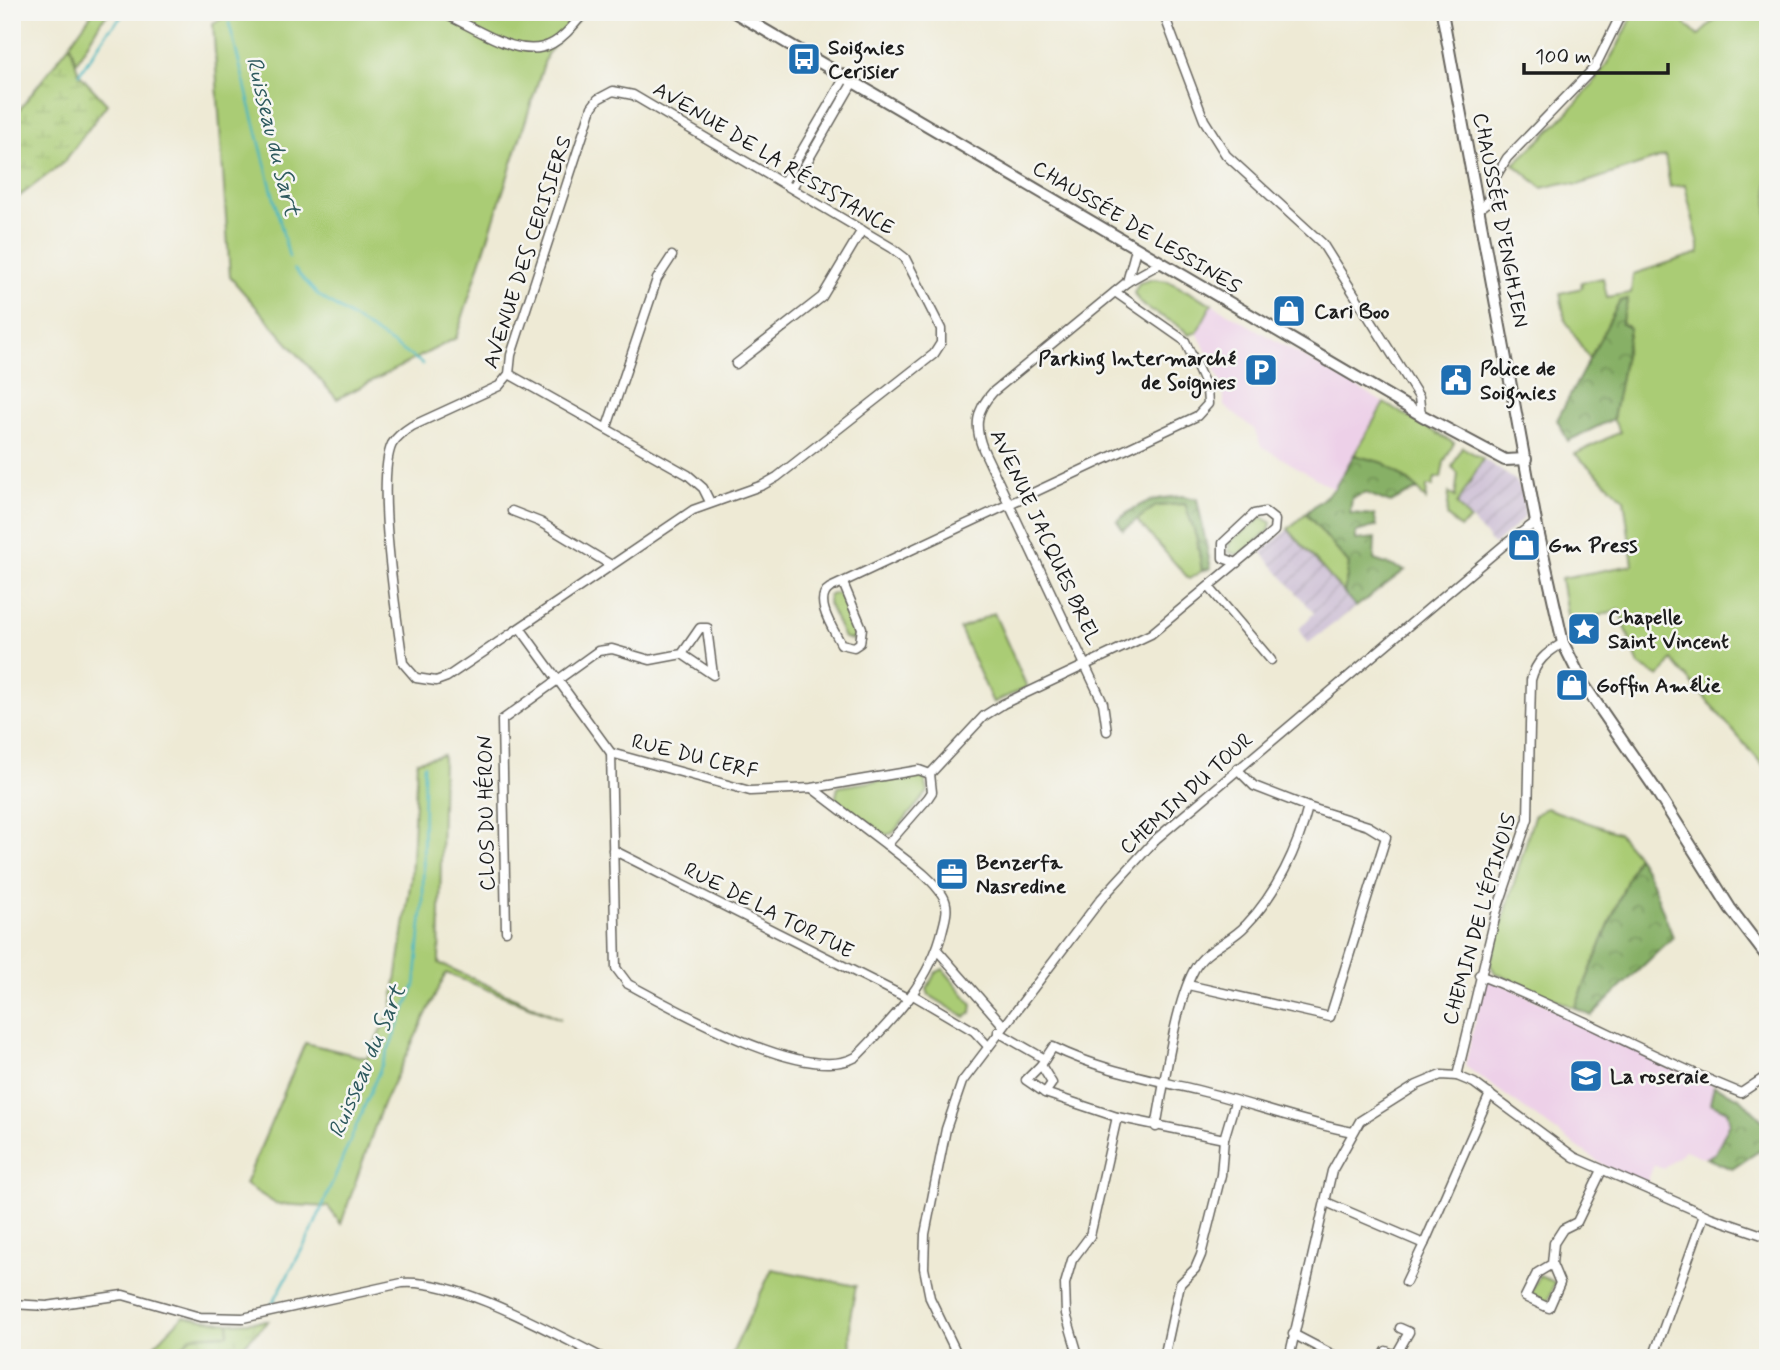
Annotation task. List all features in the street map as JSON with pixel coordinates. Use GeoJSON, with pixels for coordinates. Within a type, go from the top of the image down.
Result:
{"type":"FeatureCollection","features":[{"type":"Feature","properties":{"kind":"main road","name":"CHAUSSÉE DE LESSINES"},"geometry":{"type":"LineString","coordinates":[[734,12],[1421,415],[1505,460],[1526,459]]}},
{"type":"Feature","properties":{"kind":"main road","name":"CHAUSSÉE D'ENGHIEN"},"geometry":{"type":"LineString","coordinates":[[1442,12],[1536,522],[1563,643],[1584,685],[1654,787],[1730,908],[1768,958]]}},
{"type":"Feature","properties":{"kind":"street"},"geometry":{"type":"LineString","coordinates":[[440,12],[508,43],[530,48],[554,42],[585,12]]}},
{"type":"Feature","properties":{"kind":"street"},"geometry":{"type":"LineString","coordinates":[[1163,12],[1204,120],[1226,155],[1322,243],[1419,397],[1421,415]]}},
{"type":"Feature","properties":{"kind":"street"},"geometry":{"type":"LineString","coordinates":[[1479,209],[1487,202],[1495,178],[1507,158],[1595,67],[1622,12]]}},
{"type":"Feature","properties":{"kind":"street","name":"AVENUE DE LA RÉSISTANCE"},"geometry":{"type":"LineString","coordinates":[[783,183],[849,79]]}},
{"type":"Feature","properties":{"kind":"street","name":"AVENUE DE LA RÉSISTANCE"},"geometry":{"type":"LineString","coordinates":[[792,188],[849,79]]}},
{"type":"Feature","properties":{"kind":"street","name":"AVENUE DE LA RÉSISTANCE"},"geometry":{"type":"LineString","coordinates":[[592,107],[605,94],[622,91],[862,230],[905,258],[941,329],[942,343],[934,354],[777,477],[764,485],[710,502]]}},
{"type":"Feature","properties":{"kind":"street","name":"AVENUE DES CERISIERS"},"geometry":{"type":"LineString","coordinates":[[520,628],[436,681],[416,678],[408,672],[401,648],[386,512],[389,457],[396,439],[412,426],[499,386],[509,374],[511,355],[592,107]]}},
{"type":"Feature","properties":{"kind":"street"},"geometry":{"type":"LineString","coordinates":[[736,364],[822,297],[862,230]]}},
{"type":"Feature","properties":{"kind":"street"},"geometry":{"type":"LineString","coordinates":[[1127,282],[1136,249]]}},
{"type":"Feature","properties":{"kind":"street"},"geometry":{"type":"LineString","coordinates":[[607,427],[657,279],[672,256]]}},
{"type":"Feature","properties":{"kind":"street","name":"AVENUE JACQUES BREL"},"geometry":{"type":"LineString","coordinates":[[1107,732],[1103,703],[979,438],[978,412],[993,392],[1127,282],[1161,263]]}},
{"type":"Feature","properties":{"kind":"street"},"geometry":{"type":"LineString","coordinates":[[843,583],[862,628],[860,643],[854,647],[841,645],[822,599],[824,592],[843,583],[1010,505],[1197,416],[1208,404],[1207,389],[1185,341],[1115,292]]}},
{"type":"Feature","properties":{"kind":"street"},"geometry":{"type":"LineString","coordinates":[[509,374],[688,475],[703,488],[710,502],[678,519],[520,628],[611,753],[616,968],[628,984],[751,1047],[836,1064],[856,1056],[911,997],[938,951],[947,911],[944,898],[932,883],[812,788]]}},
{"type":"Feature","properties":{"kind":"street"},"geometry":{"type":"LineString","coordinates":[[512,511],[540,522],[611,565]]}},
{"type":"Feature","properties":{"kind":"street"},"geometry":{"type":"LineString","coordinates":[[887,845],[932,792],[930,774],[984,716],[1085,664],[1151,634],[1209,587],[1237,563],[1274,531],[1275,520],[1265,512],[1255,514],[1223,543],[1223,558],[1237,563]]}},
{"type":"Feature","properties":{"kind":"street","name":"CHEMIN DU TOUR"},"geometry":{"type":"LineString","coordinates":[[959,1358],[930,1298],[924,1268],[925,1234],[953,1105],[962,1082],[987,1045],[1131,865],[1237,769],[1504,545],[1536,522]]}},
{"type":"Feature","properties":{"kind":"street"},"geometry":{"type":"LineString","coordinates":[[1209,587],[1271,660]]}},
{"type":"Feature","properties":{"kind":"street"},"geometry":{"type":"LineString","coordinates":[[557,680],[605,649],[650,660],[682,654],[700,628],[707,628],[713,675],[682,654]]}},
{"type":"Feature","properties":{"kind":"street","name":"CHEMIN DE L'ÉPINOIS"},"geometry":{"type":"LineString","coordinates":[[1457,1076],[1479,975],[1497,910],[1528,819],[1531,680],[1534,666],[1563,643]]}},
{"type":"Feature","properties":{"kind":"street","name":"CLOS DU HÉRON"},"geometry":{"type":"LineString","coordinates":[[506,931],[502,720],[557,680]]}},
{"type":"Feature","properties":{"kind":"street","name":"RUE DU CERF"},"geometry":{"type":"LineString","coordinates":[[611,753],[732,788],[769,791],[812,788],[919,770],[930,774]]}},
{"type":"Feature","properties":{"kind":"street"},"geometry":{"type":"LineString","coordinates":[[1188,985],[1329,1017],[1386,837],[1368,826],[1254,786],[1237,769]]}},
{"type":"Feature","properties":{"kind":"street"},"geometry":{"type":"LineString","coordinates":[[1156,1127],[1188,985],[1203,958],[1245,926],[1269,896],[1303,828],[1308,807]]}},
{"type":"Feature","properties":{"kind":"street","name":"RUE DE LA TORTUE"},"geometry":{"type":"LineString","coordinates":[[613,850],[911,997],[974,1031],[987,1045]]}},
{"type":"Feature","properties":{"kind":"street"},"geometry":{"type":"LineString","coordinates":[[938,951],[1000,1029],[1043,1062],[1052,1083],[1045,1093]]}},
{"type":"Feature","properties":{"kind":"street"},"geometry":{"type":"LineString","coordinates":[[1479,975],[1548,1002],[1702,1078],[1741,1093],[1768,1074]]}},
{"type":"Feature","properties":{"kind":"street"},"geometry":{"type":"LineString","coordinates":[[1224,1139],[1117,1117],[1045,1093],[1026,1080],[1043,1062],[1053,1046],[1098,1067],[1281,1113],[1293,1120],[1353,1132]]}},
{"type":"Feature","properties":{"kind":"street"},"geometry":{"type":"LineString","coordinates":[[1289,1358],[1332,1171],[1360,1121],[1417,1085],[1441,1075],[1457,1076],[1490,1094],[1573,1157],[1704,1214],[1768,1237]]}},
{"type":"Feature","properties":{"kind":"street"},"geometry":{"type":"LineString","coordinates":[[1406,1282],[1490,1094]]}},
{"type":"Feature","properties":{"kind":"street"},"geometry":{"type":"LineString","coordinates":[[1164,1358],[1180,1284],[1195,1269],[1201,1255],[1221,1175],[1224,1139],[1236,1102]]}},
{"type":"Feature","properties":{"kind":"street"},"geometry":{"type":"LineString","coordinates":[[1079,1358],[1066,1314],[1065,1284],[1072,1260],[1090,1236],[1117,1117]]}},
{"type":"Feature","properties":{"kind":"street"},"geometry":{"type":"LineString","coordinates":[[1552,1264],[1536,1273],[1525,1297],[1549,1308],[1560,1283],[1552,1264],[1554,1243],[1563,1229],[1577,1222],[1602,1170]]}},
{"type":"Feature","properties":{"kind":"street"},"geometry":{"type":"LineString","coordinates":[[1325,1202],[1424,1244]]}},
{"type":"Feature","properties":{"kind":"street"},"geometry":{"type":"LineString","coordinates":[[1653,1358],[1704,1214]]}},
{"type":"Feature","properties":{"kind":"street"},"geometry":{"type":"LineString","coordinates":[[12,1304],[56,1305],[123,1295],[200,1317],[243,1318],[402,1283],[420,1282],[477,1300],[603,1358]]}},
{"type":"Feature","properties":{"kind":"street"},"geometry":{"type":"LineString","coordinates":[[1383,1358],[1386,1351],[1396,1355],[1409,1332],[1401,1328]]}},
{"type":"Feature","properties":{"kind":"street"},"geometry":{"type":"LineString","coordinates":[[1293,1334],[1339,1358]]}},
{"type":"Feature","properties":{"kind":"shaded area"},"geometry":{"type":"Polygon","coordinates":[[[1212,304],[1384,403],[1334,489],[1261,446],[1254,429],[1224,406],[1224,388],[1197,332],[1212,304]]]}},
{"type":"Feature","properties":{"kind":"shaded area"},"geometry":{"type":"Polygon","coordinates":[[[1483,459],[1515,480],[1522,490],[1525,517],[1494,545],[1457,504],[1483,459]]]}},
{"type":"Feature","properties":{"kind":"shaded area"},"geometry":{"type":"Polygon","coordinates":[[[1288,529],[1356,607],[1308,643],[1299,629],[1314,613],[1261,552],[1288,529]]]}},
{"type":"Feature","properties":{"kind":"shaded area","name":"La roseraie"},"geometry":{"type":"Polygon","coordinates":[[[1485,976],[1740,1098],[1768,1126],[1768,1145],[1732,1169],[1685,1150],[1664,1169],[1654,1165],[1645,1187],[1610,1170],[1465,1066],[1485,976]]]}},
{"type":"Feature","properties":{"kind":"green space"},"geometry":{"type":"Polygon","coordinates":[[[93,12],[110,12],[101,21],[76,63],[70,44],[93,12]]]}},
{"type":"Feature","properties":{"kind":"green space"},"geometry":{"type":"Polygon","coordinates":[[[234,12],[585,12],[547,54],[456,338],[337,399],[230,277],[213,23],[234,12]]]}},
{"type":"Feature","properties":{"kind":"green space"},"geometry":{"type":"Polygon","coordinates":[[[1634,12],[1673,12],[1698,36],[1723,12],[1768,12],[1767,770],[1672,660],[1659,677],[1639,665],[1619,609],[1569,626],[1561,578],[1633,565],[1624,499],[1575,454],[1620,432],[1613,419],[1630,328],[1621,324],[1627,299],[1620,301],[1590,360],[1565,320],[1560,293],[1582,288],[1581,282],[1603,278],[1607,297],[1631,293],[1633,274],[1699,253],[1699,245],[1685,185],[1670,187],[1665,156],[1578,185],[1563,183],[1542,188],[1514,164],[1568,112],[1598,77],[1611,58],[1634,12]]]}},
{"type":"Feature","properties":{"kind":"green space"},"geometry":{"type":"Polygon","coordinates":[[[70,44],[79,74],[107,104],[64,162],[12,202],[12,119],[70,44]]]}},
{"type":"Feature","properties":{"kind":"green space"},"geometry":{"type":"Polygon","coordinates":[[[1153,279],[1168,281],[1212,304],[1197,332],[1189,335],[1139,300],[1134,293],[1139,283],[1153,279]]]}},
{"type":"Feature","properties":{"kind":"green space"},"geometry":{"type":"Polygon","coordinates":[[[1628,299],[1621,324],[1630,328],[1613,419],[1568,441],[1557,420],[1620,301],[1628,299]]]}},
{"type":"Feature","properties":{"kind":"green space"},"geometry":{"type":"Polygon","coordinates":[[[1384,403],[1454,443],[1444,462],[1441,478],[1435,478],[1433,486],[1427,486],[1426,500],[1412,484],[1394,471],[1354,455],[1384,403]]]}},
{"type":"Feature","properties":{"kind":"green space"},"geometry":{"type":"Polygon","coordinates":[[[1462,447],[1483,459],[1457,504],[1470,520],[1460,528],[1447,516],[1449,493],[1455,497],[1458,474],[1452,467],[1462,447]]]}},
{"type":"Feature","properties":{"kind":"green space"},"geometry":{"type":"Polygon","coordinates":[[[1354,455],[1384,463],[1418,489],[1390,503],[1366,493],[1352,498],[1350,513],[1374,515],[1377,526],[1356,532],[1356,540],[1375,538],[1374,560],[1405,570],[1356,607],[1344,593],[1349,564],[1306,513],[1334,489],[1354,455]]]}},
{"type":"Feature","properties":{"kind":"green space"},"geometry":{"type":"Polygon","coordinates":[[[1183,496],[1197,499],[1211,568],[1202,571],[1197,540],[1185,504],[1156,506],[1123,530],[1117,521],[1148,502],[1183,496]]]}},
{"type":"Feature","properties":{"kind":"green space"},"geometry":{"type":"Polygon","coordinates":[[[1186,504],[1197,540],[1202,571],[1189,579],[1135,518],[1156,506],[1186,504]]]}},
{"type":"Feature","properties":{"kind":"green space"},"geometry":{"type":"Polygon","coordinates":[[[1306,513],[1349,564],[1344,593],[1288,529],[1306,513]]]}},
{"type":"Feature","properties":{"kind":"green space"},"geometry":{"type":"Polygon","coordinates":[[[1263,517],[1271,523],[1269,531],[1239,555],[1229,552],[1229,542],[1263,517]]]}},
{"type":"Feature","properties":{"kind":"green space"},"geometry":{"type":"Polygon","coordinates":[[[835,593],[842,596],[858,631],[853,640],[844,638],[828,603],[829,596],[835,593]]]}},
{"type":"Feature","properties":{"kind":"green space"},"geometry":{"type":"Polygon","coordinates":[[[994,613],[1027,687],[993,703],[960,629],[994,613]]]}},
{"type":"Feature","properties":{"kind":"green space"},"geometry":{"type":"Polygon","coordinates":[[[443,755],[439,963],[561,1019],[446,973],[382,1106],[341,1224],[328,1207],[276,1204],[245,1184],[305,1043],[367,1058],[392,1008],[411,879],[417,761],[443,755]]]}},
{"type":"Feature","properties":{"kind":"green space"},"geometry":{"type":"Polygon","coordinates":[[[914,775],[925,779],[928,792],[893,833],[886,835],[835,800],[838,787],[914,775]]]}},
{"type":"Feature","properties":{"kind":"green space"},"geometry":{"type":"Polygon","coordinates":[[[1546,808],[1618,833],[1637,856],[1575,1008],[1495,973],[1490,964],[1534,816],[1546,808]]]}},
{"type":"Feature","properties":{"kind":"green space"},"geometry":{"type":"Polygon","coordinates":[[[1637,856],[1650,878],[1673,937],[1591,1016],[1575,1008],[1637,856]]]}},
{"type":"Feature","properties":{"kind":"green space"},"geometry":{"type":"Polygon","coordinates":[[[943,969],[972,1004],[971,1013],[965,1017],[929,995],[927,989],[935,973],[943,969]]]}},
{"type":"Feature","properties":{"kind":"green space"},"geometry":{"type":"Polygon","coordinates":[[[1714,1086],[1740,1098],[1768,1126],[1768,1145],[1732,1169],[1706,1158],[1715,1153],[1730,1123],[1727,1111],[1710,1103],[1714,1086]]]}},
{"type":"Feature","properties":{"kind":"green space"},"geometry":{"type":"Polygon","coordinates":[[[772,1269],[856,1286],[850,1317],[851,1358],[730,1358],[772,1269]]]}},
{"type":"Feature","properties":{"kind":"green space"},"geometry":{"type":"Polygon","coordinates":[[[1539,1276],[1555,1282],[1547,1302],[1530,1294],[1539,1276]]]}},
{"type":"Feature","properties":{"kind":"green space"},"geometry":{"type":"Polygon","coordinates":[[[183,1316],[229,1323],[228,1334],[192,1336],[170,1358],[142,1358],[183,1316]]]}},
{"type":"Feature","properties":{"kind":"green space"},"geometry":{"type":"Polygon","coordinates":[[[268,1321],[231,1358],[170,1358],[192,1336],[228,1334],[229,1323],[268,1321]]]}},
{"type":"Feature","properties":{"kind":"waterway"},"geometry":{"type":"LineString","coordinates":[[79,74],[108,31],[126,12]]}},
{"type":"Feature","properties":{"kind":"waterway","name":"Ruisseau du Sart"},"geometry":{"type":"LineString","coordinates":[[229,23],[289,257]]}},
{"type":"Feature","properties":{"kind":"waterway","name":"Ruisseau du Sart"},"geometry":{"type":"LineString","coordinates":[[294,269],[318,295],[423,364]]}},
{"type":"Feature","properties":{"kind":"waterway","name":"Ruisseau du Sart"},"geometry":{"type":"LineString","coordinates":[[269,1310],[312,1231],[415,986],[423,903],[424,765]]}},
{"type":"Feature","properties":{"kind":"place","name":"Soignies Cerisier"},"geometry":{"type":"Point","coordinates":[804,59]}},
{"type":"Feature","properties":{"kind":"place","name":"Cari Boo"},"geometry":{"type":"Point","coordinates":[1289,311]}},
{"type":"Feature","properties":{"kind":"place","name":"Parking Intermarché de Soignies"},"geometry":{"type":"Point","coordinates":[1261,370]}},
{"type":"Feature","properties":{"kind":"place","name":"Police de Soignies"},"geometry":{"type":"Point","coordinates":[1456,380]}},
{"type":"Feature","properties":{"kind":"place","name":"Gm Press"},"geometry":{"type":"Point","coordinates":[1524,545]}},
{"type":"Feature","properties":{"kind":"place","name":"Chapelle Saint Vincent"},"geometry":{"type":"Point","coordinates":[1584,629]}},
{"type":"Feature","properties":{"kind":"place","name":"Goffin Amélie"},"geometry":{"type":"Point","coordinates":[1572,685]}},
{"type":"Feature","properties":{"kind":"place","name":"Benzerfa Nasredine"},"geometry":{"type":"Point","coordinates":[952,874]}},
{"type":"Feature","properties":{"kind":"place","name":"La roseraie"},"geometry":{"type":"Point","coordinates":[1586,1076]}}]}
